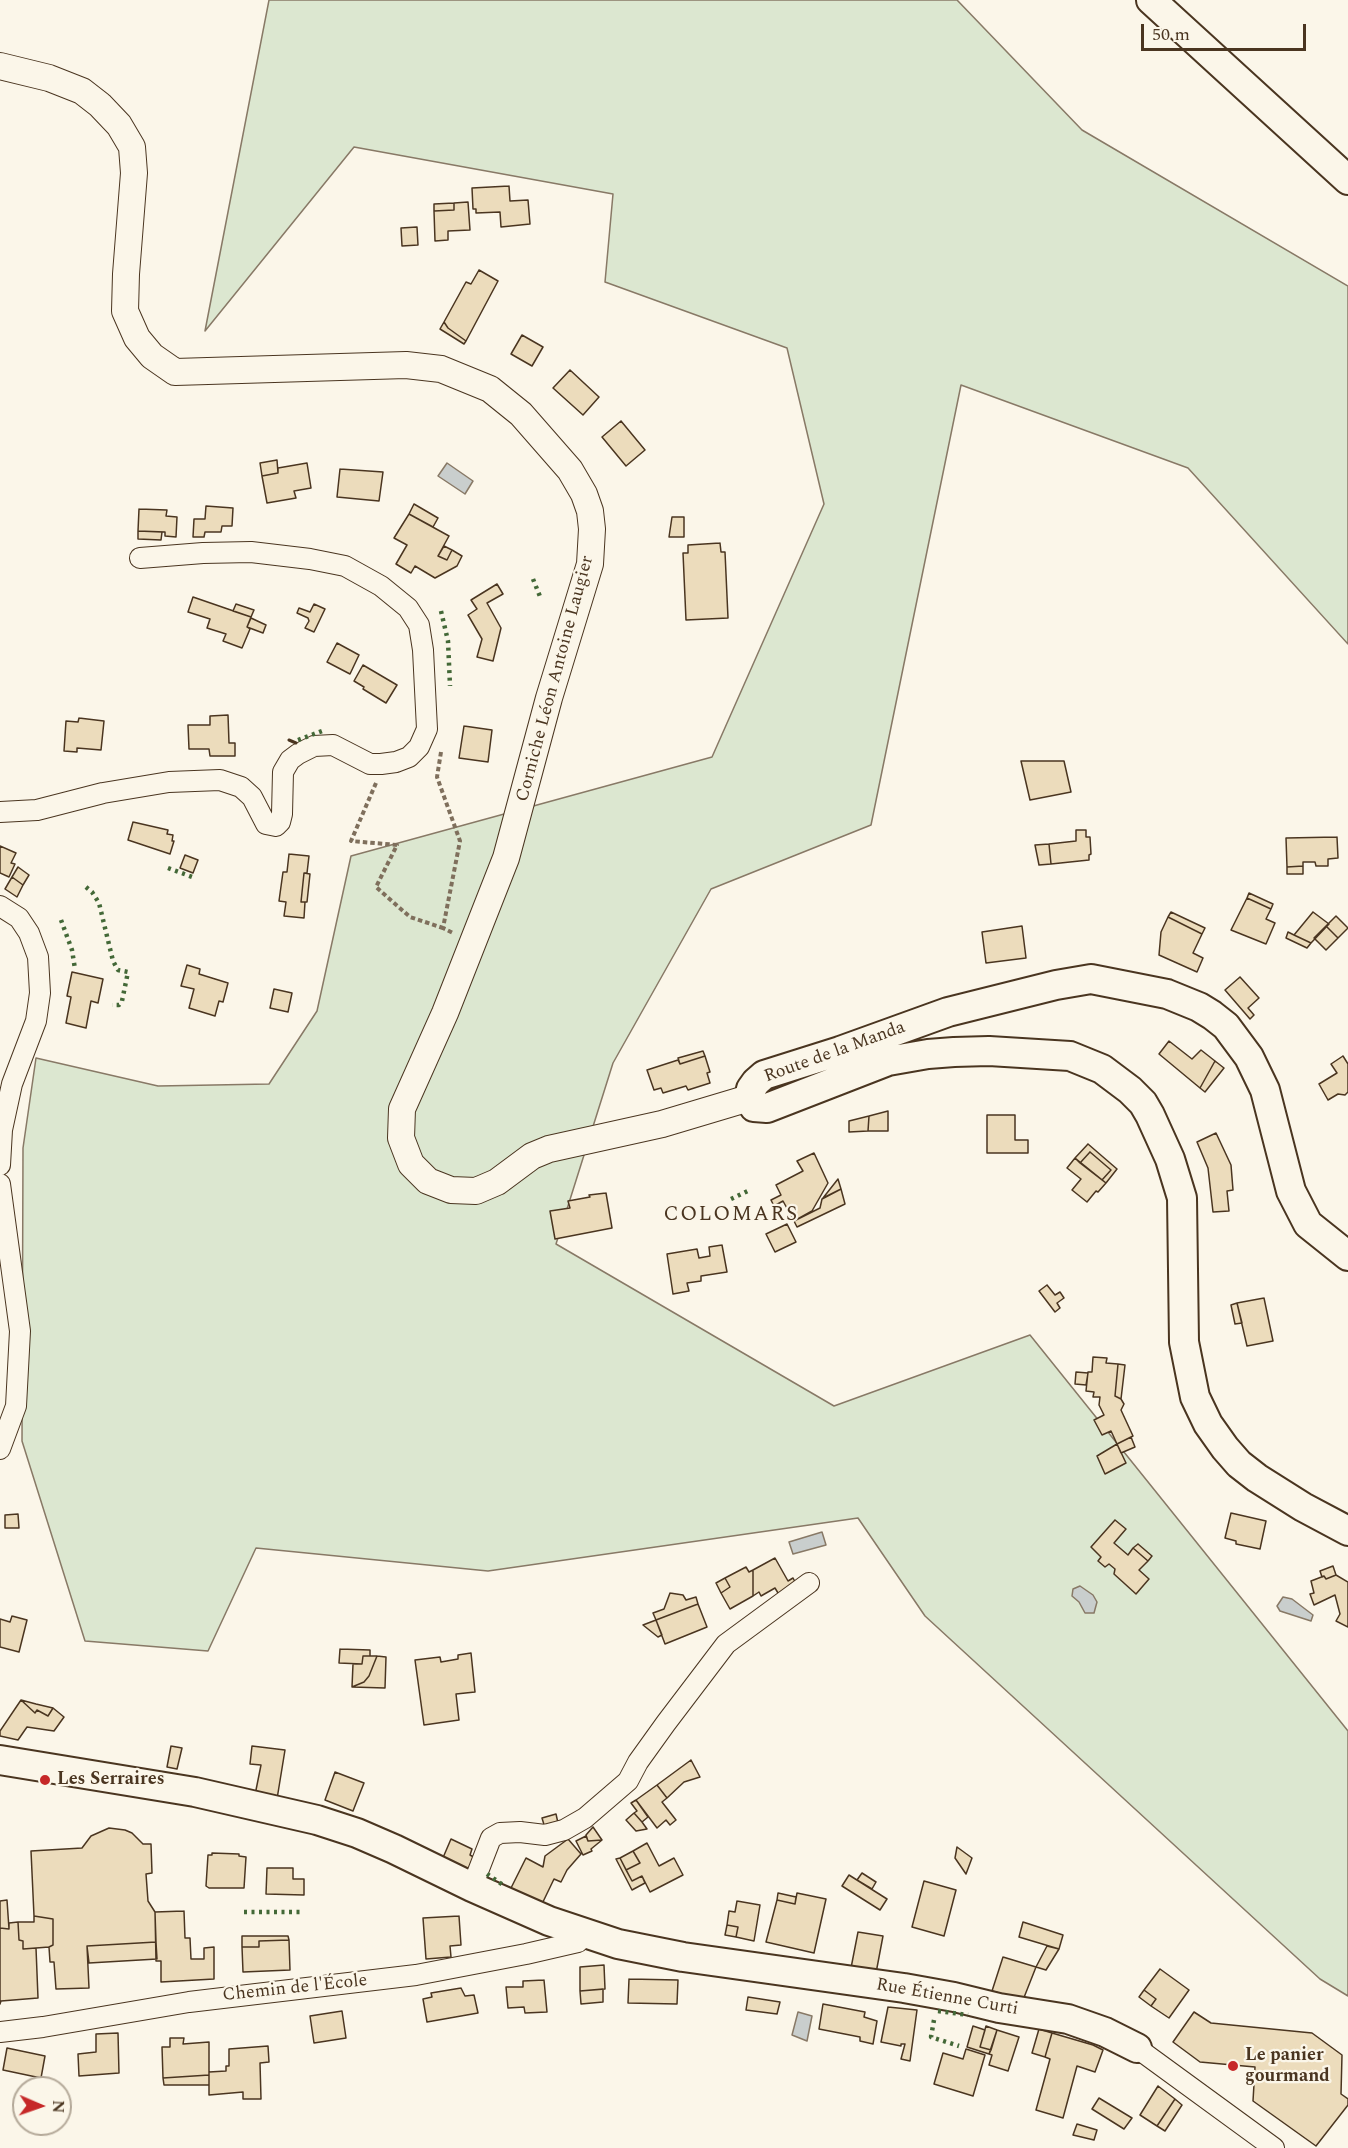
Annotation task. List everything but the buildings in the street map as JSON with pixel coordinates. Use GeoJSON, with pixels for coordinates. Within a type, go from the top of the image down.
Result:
{"type":"FeatureCollection","features":[{"type":"Feature","properties":{"kind":"main road"},"geometry":{"type":"LineString","coordinates":[[1151,0],[1348,180]]}},
{"type":"Feature","properties":{"kind":"main road","name":"Route de la Manda"},"geometry":{"type":"LineString","coordinates":[[1348,1256],[1308,1224],[1291,1191],[1264,1090],[1250,1057],[1226,1026],[1212,1015],[1167,994],[1091,979],[1056,985],[948,1012],[840,1051],[764,1075],[751,1089],[749,1098],[754,1107],[759,1109],[775,1106],[837,1079],[888,1061],[928,1054],[989,1051],[1070,1056],[1102,1069],[1143,1103],[1170,1159],[1182,1198],[1184,1342],[1195,1397],[1208,1424],[1239,1464],[1257,1478],[1303,1507],[1348,1531]]}},
{"type":"Feature","properties":{"kind":"main road","name":"Rue Étienne Curti"},"geometry":{"type":"LineString","coordinates":[[0,1760],[195,1792],[317,1820],[357,1833],[394,1849],[549,1921],[585,1934],[645,1950],[814,1977],[954,1996],[999,2008],[1068,2019],[1105,2032],[1137,2048]]}},
{"type":"Feature","properties":{"kind":"street","name":"Corniche Léon Antoine Laugier"},"geometry":{"type":"LineString","coordinates":[[0,66],[49,78],[82,91],[100,105],[119,125],[132,147],[134,173],[125,311],[137,338],[152,356],[176,372],[406,364],[441,369],[490,389],[521,414],[544,438],[577,480],[590,511],[592,529],[590,564],[549,698],[506,858],[445,1013],[402,1109],[401,1138],[411,1164],[428,1181],[451,1190],[476,1191],[497,1182],[532,1156],[549,1149],[662,1124],[749,1098]]}},
{"type":"Feature","properties":{"kind":"street"},"geometry":{"type":"LineString","coordinates":[[0,812],[38,810],[103,793],[168,782],[220,780],[241,787],[252,796],[266,824],[276,826],[282,814],[283,772],[290,760],[298,754],[314,746],[333,745],[370,764],[396,762],[408,757],[419,747],[427,729],[423,650],[419,625],[408,608],[381,586],[345,566],[251,552],[140,558]]}},
{"type":"Feature","properties":{"kind":"street"},"geometry":{"type":"LineString","coordinates":[[0,906],[19,918],[29,933],[38,957],[40,993],[36,1021],[12,1084],[2,1130],[0,1165]]}},
{"type":"Feature","properties":{"kind":"street"},"geometry":{"type":"LineString","coordinates":[[0,1184],[20,1331],[16,1406],[0,1449]]}},
{"type":"Feature","properties":{"kind":"street"},"geometry":{"type":"LineString","coordinates":[[472,1887],[491,1838],[500,1833],[520,1832],[545,1835],[564,1830],[585,1818],[628,1781],[645,1752],[726,1644],[808,1583]]}},
{"type":"Feature","properties":{"kind":"street","name":"Chemin de l'École"},"geometry":{"type":"LineString","coordinates":[[0,2032],[198,2000],[416,1975],[578,1942],[585,1934]]}},
{"type":"Feature","properties":{"kind":"street","name":"Rue Étienne Curti"},"geometry":{"type":"LineString","coordinates":[[1137,2048],[1274,2148]]}},
{"type":"Feature","properties":{"kind":"path"},"geometry":{"type":"LineString","coordinates":[[442,744],[437,777],[460,841],[443,928]]}},
{"type":"Feature","properties":{"kind":"path"},"geometry":{"type":"LineString","coordinates":[[370,764],[376,783],[351,841],[397,845],[376,887],[410,917],[443,928],[461,938],[482,915]]}},
{"type":"Feature","properties":{"kind":"green space"},"geometry":{"type":"Polygon","coordinates":[[[269,0],[957,0],[1082,130],[1348,286],[1348,644],[1188,468],[961,385],[871,825],[711,889],[613,1063],[556,1244],[834,1406],[1030,1335],[1348,1731],[1348,1996],[1320,1979],[925,1616],[858,1518],[488,1571],[256,1548],[208,1651],[85,1641],[22,1441],[23,1148],[36,1058],[158,1086],[269,1084],[317,1011],[351,856],[712,757],[824,504],[787,348],[605,282],[613,194],[354,147],[205,331],[269,0]]]}},
{"type":"Feature","properties":{"kind":"shaded area"},"geometry":{"type":"Polygon","coordinates":[[[447,463],[473,481],[465,494],[438,476],[447,463]]]}},
{"type":"Feature","properties":{"kind":"shaded area"},"geometry":{"type":"Polygon","coordinates":[[[822,1532],[826,1545],[793,1554],[789,1542],[822,1532]]]}},
{"type":"Feature","properties":{"kind":"shaded area"},"geometry":{"type":"Polygon","coordinates":[[[1080,1586],[1093,1595],[1097,1602],[1094,1613],[1085,1613],[1079,1602],[1072,1596],[1073,1589],[1080,1586]]]}},
{"type":"Feature","properties":{"kind":"shaded area"},"geometry":{"type":"Polygon","coordinates":[[[1283,1597],[1292,1599],[1313,1615],[1311,1621],[1280,1611],[1277,1606],[1283,1597]]]}},
{"type":"Feature","properties":{"kind":"shaded area"},"geometry":{"type":"Polygon","coordinates":[[[798,2012],[812,2016],[807,2041],[792,2035],[798,2012]]]}},
{"type":"Feature","properties":{"kind":"hedge"},"geometry":{"type":"LineString","coordinates":[[533,579],[541,599]]}},
{"type":"Feature","properties":{"kind":"hedge"},"geometry":{"type":"LineString","coordinates":[[441,611],[448,641],[450,686]]}},
{"type":"Feature","properties":{"kind":"hedge"},"geometry":{"type":"LineString","coordinates":[[298,740],[322,731]]}},
{"type":"Feature","properties":{"kind":"hedge"},"geometry":{"type":"LineString","coordinates":[[168,868],[195,878]]}},
{"type":"Feature","properties":{"kind":"hedge"},"geometry":{"type":"LineString","coordinates":[[86,887],[99,903],[113,961],[118,970],[128,972],[122,1001],[119,1005],[112,1005]]}},
{"type":"Feature","properties":{"kind":"hedge"},"geometry":{"type":"LineString","coordinates":[[61,920],[72,950],[75,969]]}},
{"type":"Feature","properties":{"kind":"hedge"},"geometry":{"type":"LineString","coordinates":[[731,1199],[750,1190]]}},
{"type":"Feature","properties":{"kind":"hedge"},"geometry":{"type":"LineString","coordinates":[[487,1874],[503,1885]]}},
{"type":"Feature","properties":{"kind":"hedge"},"geometry":{"type":"LineString","coordinates":[[244,1912],[303,1912]]}},
{"type":"Feature","properties":{"kind":"hedge"},"geometry":{"type":"LineString","coordinates":[[938,2011],[968,2015]]}},
{"type":"Feature","properties":{"kind":"hedge"},"geometry":{"type":"LineString","coordinates":[[934,2020],[931,2037],[959,2046]]}},
{"type":"Feature","properties":{"kind":"wall"},"geometry":{"type":"LineString","coordinates":[[289,740],[296,743]]}},
{"type":"Feature","properties":{"kind":"place","name":"Les Serraires"},"geometry":{"type":"Point","coordinates":[45,1780]}},
{"type":"Feature","properties":{"kind":"place","name":"Le panier gourmand"},"geometry":{"type":"Point","coordinates":[1233,2066]}},
{"type":"Feature","properties":{"kind":"district","name":"COLOMARS"},"geometry":{"type":"Point","coordinates":[731,1216]}}]}
